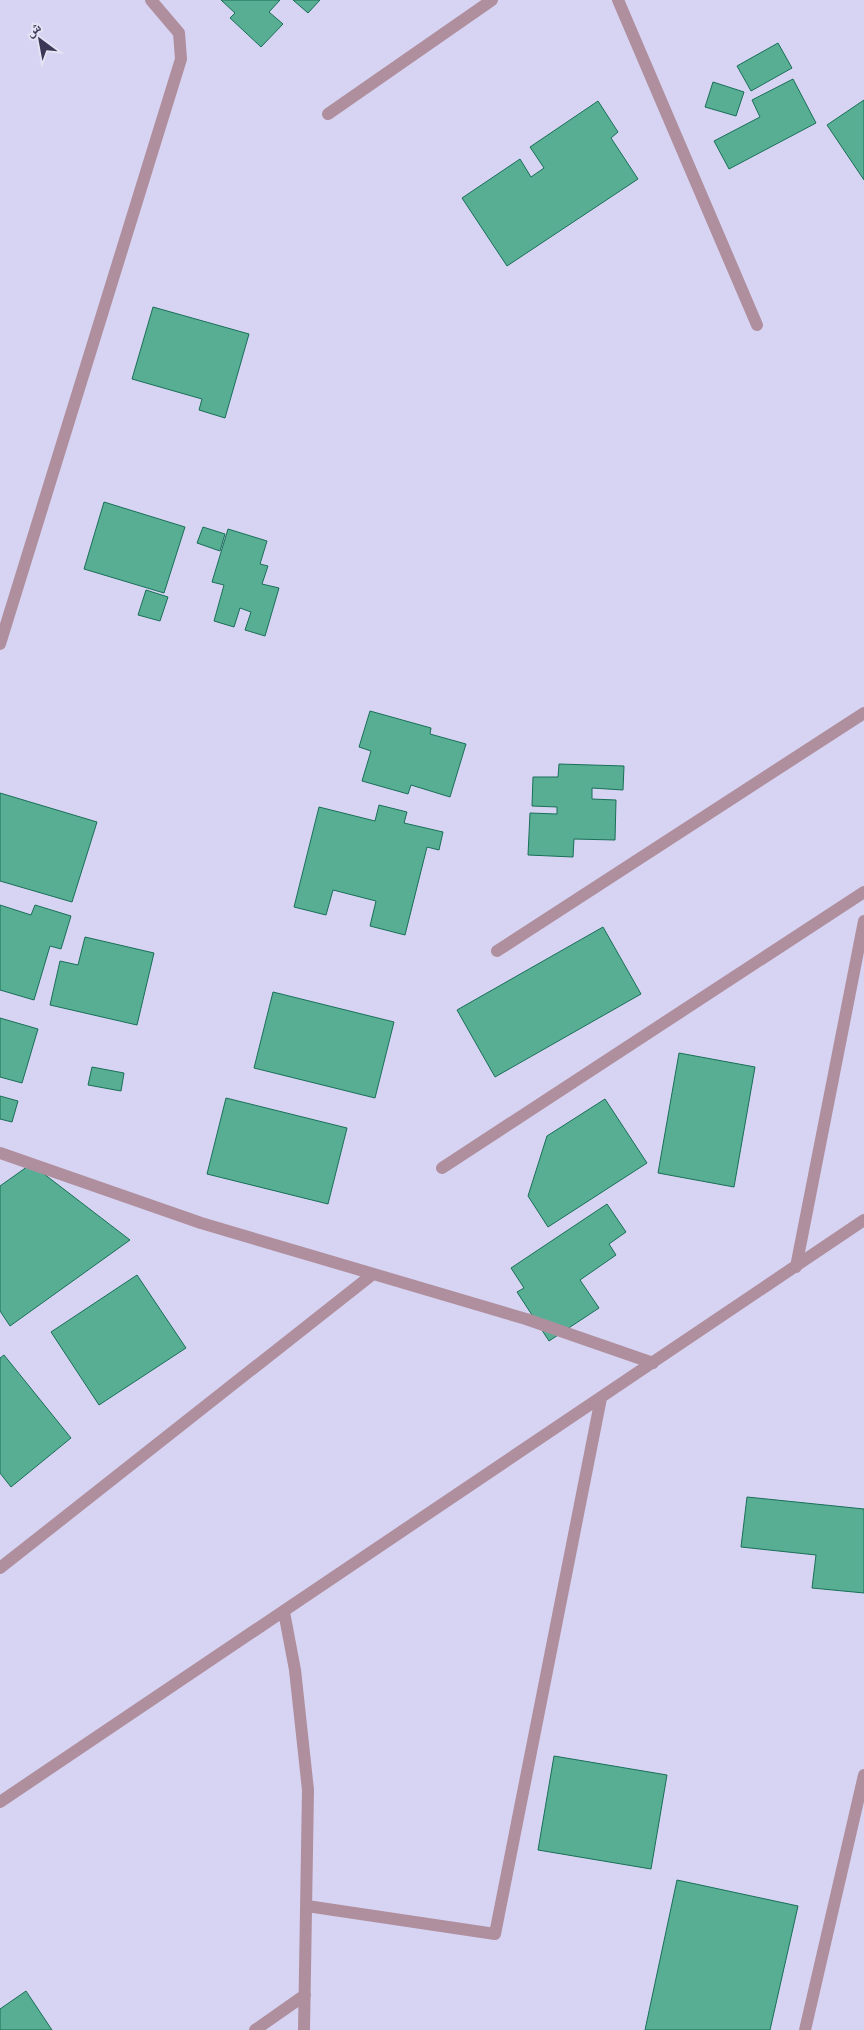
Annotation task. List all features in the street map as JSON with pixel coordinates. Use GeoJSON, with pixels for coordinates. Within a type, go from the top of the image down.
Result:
{"type":"FeatureCollection","features":[{"type":"Feature","properties":{"kind":"street"},"geometry":{"type":"LineString","coordinates":[[0,644],[180,59],[179,33],[151,0]]}},
{"type":"Feature","properties":{"kind":"street"},"geometry":{"type":"LineString","coordinates":[[328,114],[492,0]]}},
{"type":"Feature","properties":{"kind":"street"},"geometry":{"type":"LineString","coordinates":[[618,0],[756,325]]}},
{"type":"Feature","properties":{"kind":"street"},"geometry":{"type":"LineString","coordinates":[[497,951],[864,713]]}},
{"type":"Feature","properties":{"kind":"street"},"geometry":{"type":"LineString","coordinates":[[442,1168],[864,892]]}},
{"type":"Feature","properties":{"kind":"street"},"geometry":{"type":"LineString","coordinates":[[796,1266],[864,921]]}},
{"type":"Feature","properties":{"kind":"street"},"geometry":{"type":"LineString","coordinates":[[0,1153],[202,1223],[526,1319],[653,1363]]}},
{"type":"Feature","properties":{"kind":"street"},"geometry":{"type":"LineString","coordinates":[[0,1802],[864,1220]]}},
{"type":"Feature","properties":{"kind":"street"},"geometry":{"type":"LineString","coordinates":[[0,1568],[373,1274]]}},
{"type":"Feature","properties":{"kind":"street"},"geometry":{"type":"LineString","coordinates":[[306,1906],[495,1934],[601,1398]]}},
{"type":"Feature","properties":{"kind":"street"},"geometry":{"type":"LineString","coordinates":[[284,1612],[295,1670],[308,1790],[304,2030]]}},
{"type":"Feature","properties":{"kind":"street"},"geometry":{"type":"LineString","coordinates":[[805,2030],[864,1775]]}},
{"type":"Feature","properties":{"kind":"street"},"geometry":{"type":"LineString","coordinates":[[255,2030],[305,1995]]}},
{"type":"Feature","properties":{"kind":"building"},"geometry":{"type":"Polygon","coordinates":[[[221,0],[280,0],[269,12],[283,24],[261,47],[230,18],[235,13],[221,0]]]}},
{"type":"Feature","properties":{"kind":"building"},"geometry":{"type":"Polygon","coordinates":[[[293,0],[320,0],[308,13],[293,0]]]}},
{"type":"Feature","properties":{"kind":"building"},"geometry":{"type":"Polygon","coordinates":[[[778,43],[792,68],[751,91],[737,66],[778,43]]]}},
{"type":"Feature","properties":{"kind":"building"},"geometry":{"type":"Polygon","coordinates":[[[793,79],[816,123],[729,169],[714,141],[760,117],[752,100],[793,79]]]}},
{"type":"Feature","properties":{"kind":"building"},"geometry":{"type":"Polygon","coordinates":[[[713,82],[744,92],[736,116],[705,107],[713,82]]]}},
{"type":"Feature","properties":{"kind":"building"},"geometry":{"type":"Polygon","coordinates":[[[864,100],[864,180],[827,125],[864,100]]]}},
{"type":"Feature","properties":{"kind":"building"},"geometry":{"type":"Polygon","coordinates":[[[598,101],[618,132],[611,138],[638,179],[507,266],[462,198],[520,159],[531,177],[544,168],[530,147],[598,101]]]}},
{"type":"Feature","properties":{"kind":"building"},"geometry":{"type":"Polygon","coordinates":[[[153,307],[249,334],[225,418],[199,410],[202,399],[132,379],[153,307]]]}},
{"type":"Feature","properties":{"kind":"building"},"geometry":{"type":"Polygon","coordinates":[[[104,502],[185,527],[164,593],[84,569],[104,502]]]}},
{"type":"Feature","properties":{"kind":"building"},"geometry":{"type":"Polygon","coordinates":[[[203,527],[225,534],[220,551],[197,543],[203,527]]]}},
{"type":"Feature","properties":{"kind":"building"},"geometry":{"type":"Polygon","coordinates":[[[228,529],[267,541],[260,564],[268,566],[262,584],[279,588],[265,636],[245,630],[251,612],[240,608],[234,627],[214,621],[224,585],[212,582],[228,529]]]}},
{"type":"Feature","properties":{"kind":"building"},"geometry":{"type":"Polygon","coordinates":[[[146,590],[168,597],[160,621],[138,615],[146,590]]]}},
{"type":"Feature","properties":{"kind":"building"},"geometry":{"type":"Polygon","coordinates":[[[370,711],[431,728],[430,734],[466,744],[450,797],[411,785],[408,794],[362,781],[371,751],[359,747],[370,711]]]}},
{"type":"Feature","properties":{"kind":"building"},"geometry":{"type":"Polygon","coordinates":[[[559,764],[624,766],[623,790],[592,788],[592,799],[616,800],[615,840],[574,839],[573,857],[528,855],[530,813],[557,814],[557,807],[532,806],[533,777],[558,777],[559,764]]]}},
{"type":"Feature","properties":{"kind":"building"},"geometry":{"type":"Polygon","coordinates":[[[0,793],[97,822],[72,902],[0,881],[0,793]]]}},
{"type":"Feature","properties":{"kind":"building"},"geometry":{"type":"Polygon","coordinates":[[[379,805],[407,812],[404,823],[443,832],[439,850],[427,847],[405,935],[370,926],[376,901],[333,890],[326,915],[294,907],[319,807],[375,821],[379,805]]]}},
{"type":"Feature","properties":{"kind":"building"},"geometry":{"type":"Polygon","coordinates":[[[0,905],[31,915],[35,905],[71,916],[61,949],[50,946],[34,1000],[0,990],[0,905]]]}},
{"type":"Feature","properties":{"kind":"building"},"geometry":{"type":"Polygon","coordinates":[[[603,927],[641,994],[495,1077],[457,1010],[603,927]]]}},
{"type":"Feature","properties":{"kind":"building"},"geometry":{"type":"Polygon","coordinates":[[[85,937],[154,953],[137,1025],[50,1005],[60,961],[78,965],[85,937]]]}},
{"type":"Feature","properties":{"kind":"building"},"geometry":{"type":"Polygon","coordinates":[[[273,992],[394,1022],[375,1098],[254,1068],[273,992]]]}},
{"type":"Feature","properties":{"kind":"building"},"geometry":{"type":"Polygon","coordinates":[[[0,1018],[38,1029],[22,1083],[0,1077],[0,1018]]]}},
{"type":"Feature","properties":{"kind":"building"},"geometry":{"type":"Polygon","coordinates":[[[679,1053],[755,1067],[734,1187],[658,1173],[679,1053]]]}},
{"type":"Feature","properties":{"kind":"building"},"geometry":{"type":"Polygon","coordinates":[[[92,1067],[124,1073],[121,1091],[88,1085],[92,1067]]]}},
{"type":"Feature","properties":{"kind":"building"},"geometry":{"type":"Polygon","coordinates":[[[0,1096],[18,1101],[12,1122],[0,1119],[0,1096]]]}},
{"type":"Feature","properties":{"kind":"building"},"geometry":{"type":"Polygon","coordinates":[[[226,1098],[347,1128],[328,1204],[207,1174],[226,1098]]]}},
{"type":"Feature","properties":{"kind":"building"},"geometry":{"type":"Polygon","coordinates":[[[605,1099],[647,1163],[548,1227],[528,1196],[547,1136],[605,1099]]]}},
{"type":"Feature","properties":{"kind":"building"},"geometry":{"type":"Polygon","coordinates":[[[31,1164],[130,1240],[10,1326],[0,1311],[0,1186],[31,1164]]]}},
{"type":"Feature","properties":{"kind":"building"},"geometry":{"type":"Polygon","coordinates":[[[607,1204],[626,1232],[609,1244],[616,1255],[580,1280],[599,1308],[549,1341],[517,1292],[524,1288],[511,1268],[607,1204]]]}},
{"type":"Feature","properties":{"kind":"building"},"geometry":{"type":"Polygon","coordinates":[[[137,1275],[186,1348],[99,1405],[51,1332],[137,1275]]]}},
{"type":"Feature","properties":{"kind":"building"},"geometry":{"type":"Polygon","coordinates":[[[4,1355],[71,1438],[11,1487],[0,1473],[0,1358],[4,1355]]]}},
{"type":"Feature","properties":{"kind":"building"},"geometry":{"type":"Polygon","coordinates":[[[747,1497],[864,1509],[864,1593],[812,1588],[816,1555],[741,1547],[747,1497]]]}},
{"type":"Feature","properties":{"kind":"building"},"geometry":{"type":"Polygon","coordinates":[[[554,1756],[667,1775],[651,1869],[538,1850],[554,1756]]]}},
{"type":"Feature","properties":{"kind":"building"},"geometry":{"type":"Polygon","coordinates":[[[677,1880],[798,1906],[770,2030],[645,2030],[677,1880]]]}},
{"type":"Feature","properties":{"kind":"building"},"geometry":{"type":"Polygon","coordinates":[[[26,1991],[52,2030],[0,2030],[0,2009],[26,1991]]]}}]}
